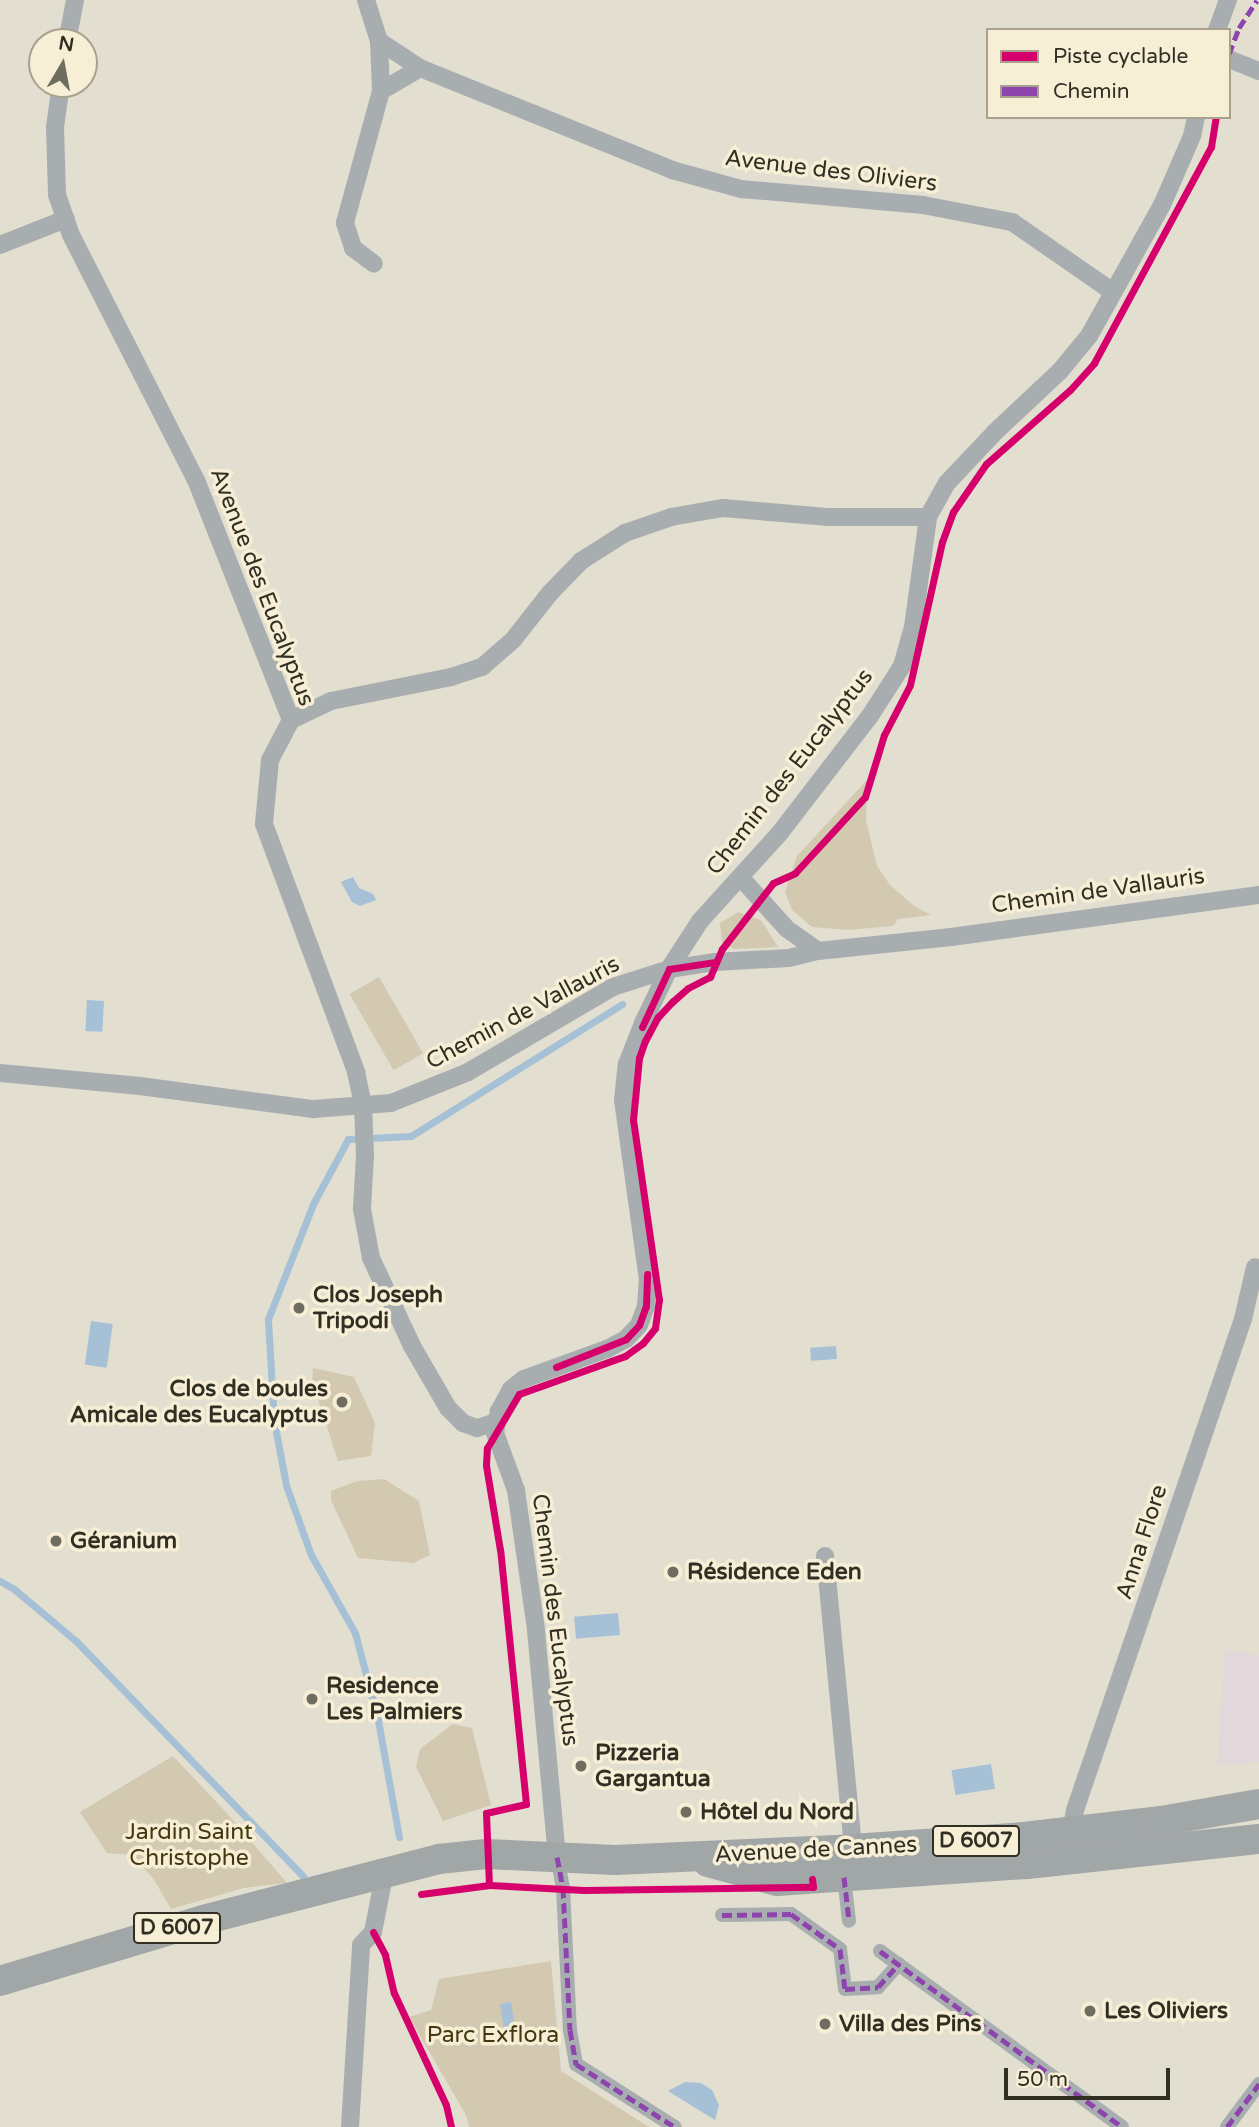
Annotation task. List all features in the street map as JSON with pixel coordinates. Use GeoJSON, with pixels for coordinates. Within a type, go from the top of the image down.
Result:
{"type":"FeatureCollection","features":[{"type":"Feature","properties":{"kind":"main road","name":"Avenue de Cannes"},"geometry":{"type":"LineString","coordinates":[[691,1856],[853,1849],[1071,1831],[1161,1821],[1259,1804]]}},
{"type":"Feature","properties":{"kind":"main road","name":"Avenue de Cannes"},"geometry":{"type":"LineString","coordinates":[[691,1856],[725,1869],[777,1881],[1027,1864],[1259,1839]]}},
{"type":"Feature","properties":{"kind":"main road","name":"D 6007"},"geometry":{"type":"LineString","coordinates":[[0,1981],[203,1920],[357,1882],[385,1871],[467,1855],[615,1860],[691,1856]]}},
{"type":"Feature","properties":{"kind":"street"},"geometry":{"type":"LineString","coordinates":[[70,28],[75,0]]}},
{"type":"Feature","properties":{"kind":"street"},"geometry":{"type":"LineString","coordinates":[[366,0],[379,41],[381,92],[345,222],[353,248],[374,264]]}},
{"type":"Feature","properties":{"kind":"street"},"geometry":{"type":"LineString","coordinates":[[1218,28],[1228,0]]}},
{"type":"Feature","properties":{"kind":"street","name":"Avenue des Oliviers"},"geometry":{"type":"LineString","coordinates":[[379,41],[420,68],[672,170],[741,188],[923,205],[1012,222],[1113,292]]}},
{"type":"Feature","properties":{"kind":"street"},"geometry":{"type":"LineString","coordinates":[[1231,60],[1259,71]]}},
{"type":"Feature","properties":{"kind":"street"},"geometry":{"type":"LineString","coordinates":[[381,92],[420,68]]}},
{"type":"Feature","properties":{"kind":"street","name":"Avenue des Eucalyptus"},"geometry":{"type":"LineString","coordinates":[[59,98],[55,127],[57,195],[66,219],[196,480],[291,720],[270,760],[264,824],[356,1072],[363,1106],[365,1155],[362,1209],[371,1258],[412,1346],[448,1408],[463,1423],[477,1428],[497,1422]]}},
{"type":"Feature","properties":{"kind":"street","name":"Chemin des Eucalyptus"},"geometry":{"type":"LineString","coordinates":[[557,1857],[536,1629],[516,1490],[495,1433],[504,1401],[511,1389],[524,1379],[607,1349],[626,1339],[639,1325],[646,1306],[648,1280],[623,1100],[627,1064],[669,969],[700,921],[742,879],[870,716],[902,666],[913,627],[928,517],[947,483],[1072,359],[1089,336],[1161,205],[1192,136],[1196,119]]}},
{"type":"Feature","properties":{"kind":"street"},"geometry":{"type":"LineString","coordinates":[[0,245],[66,219]]}},
{"type":"Feature","properties":{"kind":"street"},"geometry":{"type":"LineString","coordinates":[[291,720],[331,701],[451,677],[482,667],[513,639],[550,593],[581,561],[625,533],[671,517],[723,508],[827,517],[928,517]]}},
{"type":"Feature","properties":{"kind":"street"},"geometry":{"type":"LineString","coordinates":[[742,879],[787,929],[818,951]]}},
{"type":"Feature","properties":{"kind":"street","name":"Chemin de Vallauris"},"geometry":{"type":"LineString","coordinates":[[0,1073],[127,1084],[313,1110],[391,1103],[422,1093],[468,1072],[613,987],[669,969],[715,962],[789,958],[818,951],[951,937],[1168,905],[1259,895]]}},
{"type":"Feature","properties":{"kind":"street","name":"Anna Flore"},"geometry":{"type":"LineString","coordinates":[[1071,1831],[1075,1810],[1243,1320],[1255,1267]]}},
{"type":"Feature","properties":{"kind":"street"},"geometry":{"type":"LineString","coordinates":[[825,1556],[853,1849]]}},
{"type":"Feature","properties":{"kind":"street"},"geometry":{"type":"LineString","coordinates":[[557,1857],[565,1911],[570,2030],[576,2064],[675,2127]]}},
{"type":"Feature","properties":{"kind":"street"},"geometry":{"type":"LineString","coordinates":[[349,2127],[361,1945],[373,1933],[385,1871]]}},
{"type":"Feature","properties":{"kind":"street"},"geometry":{"type":"LineString","coordinates":[[844,1877],[849,1921]]}},
{"type":"Feature","properties":{"kind":"street"},"geometry":{"type":"LineString","coordinates":[[722,1915],[791,1914],[840,1949],[845,1989],[878,1987],[899,1964]]}},
{"type":"Feature","properties":{"kind":"street"},"geometry":{"type":"LineString","coordinates":[[880,1951],[1122,2127]]}},
{"type":"Feature","properties":{"kind":"street"},"geometry":{"type":"LineString","coordinates":[[1227,2127],[1259,2084]]}},
{"type":"Feature","properties":{"kind":"shaded area"},"geometry":{"type":"Polygon","coordinates":[[[1225,1649],[1259,1656],[1259,1762],[1217,1766],[1225,1649]]]}},
{"type":"Feature","properties":{"kind":"green space"},"geometry":{"type":"Polygon","coordinates":[[[867,780],[866,820],[877,866],[890,885],[914,906],[931,915],[898,919],[893,926],[848,930],[812,927],[792,910],[785,892],[797,856],[867,780]]]}},
{"type":"Feature","properties":{"kind":"green space"},"geometry":{"type":"Polygon","coordinates":[[[738,912],[761,920],[778,947],[734,949],[722,942],[720,923],[738,912]]]}},
{"type":"Feature","properties":{"kind":"green space"},"geometry":{"type":"Polygon","coordinates":[[[379,977],[423,1053],[394,1070],[350,994],[379,977]]]}},
{"type":"Feature","properties":{"kind":"green space","name":"Clos de boules Amicale des Eucalyptus"},"geometry":{"type":"Polygon","coordinates":[[[313,1368],[354,1377],[375,1423],[371,1456],[338,1461],[312,1381],[313,1368]]]}},
{"type":"Feature","properties":{"kind":"green space"},"geometry":{"type":"Polygon","coordinates":[[[384,1479],[419,1501],[430,1555],[413,1563],[358,1558],[331,1500],[331,1491],[357,1481],[384,1479]]]}},
{"type":"Feature","properties":{"kind":"green space"},"geometry":{"type":"Polygon","coordinates":[[[453,1724],[472,1728],[491,1805],[443,1821],[416,1767],[420,1749],[453,1724]]]}},
{"type":"Feature","properties":{"kind":"green space","name":"Jardin Saint Christophe"},"geometry":{"type":"Polygon","coordinates":[[[173,1756],[287,1883],[244,1888],[171,1909],[153,1878],[132,1855],[107,1853],[80,1812],[173,1756]]]}},
{"type":"Feature","properties":{"kind":"green space","name":"Parc Exflora"},"geometry":{"type":"Polygon","coordinates":[[[551,1961],[561,2071],[649,2127],[469,2127],[466,2115],[409,2017],[431,2010],[439,1979],[551,1961]]]}},
{"type":"Feature","properties":{"kind":"water"},"geometry":{"type":"Polygon","coordinates":[[[353,877],[359,888],[373,894],[376,900],[360,906],[352,902],[341,882],[353,877]]]}},
{"type":"Feature","properties":{"kind":"water"},"geometry":{"type":"Polygon","coordinates":[[[87,1000],[104,1001],[102,1032],[85,1031],[87,1000]]]}},
{"type":"Feature","properties":{"kind":"water"},"geometry":{"type":"Polygon","coordinates":[[[91,1321],[113,1324],[107,1368],[85,1365],[91,1321]]]}},
{"type":"Feature","properties":{"kind":"water"},"geometry":{"type":"Polygon","coordinates":[[[836,1346],[837,1359],[811,1361],[810,1348],[836,1346]]]}},
{"type":"Feature","properties":{"kind":"water"},"geometry":{"type":"Polygon","coordinates":[[[618,1613],[620,1635],[576,1639],[574,1617],[618,1613]]]}},
{"type":"Feature","properties":{"kind":"water"},"geometry":{"type":"Polygon","coordinates":[[[991,1764],[995,1789],[955,1795],[951,1770],[991,1764]]]}},
{"type":"Feature","properties":{"kind":"water"},"geometry":{"type":"Polygon","coordinates":[[[511,2002],[515,2029],[509,2036],[504,2030],[500,2004],[511,2002]]]}},
{"type":"Feature","properties":{"kind":"water"},"geometry":{"type":"Polygon","coordinates":[[[685,2082],[701,2083],[712,2090],[719,2105],[715,2120],[668,2091],[685,2082]]]}},
{"type":"Feature","properties":{"kind":"waterway"},"geometry":{"type":"LineString","coordinates":[[399,1837],[378,1720],[355,1633],[311,1555],[286,1485],[274,1421],[268,1319],[313,1204],[348,1139],[411,1136],[622,1004]]}},
{"type":"Feature","properties":{"kind":"waterway"},"geometry":{"type":"LineString","coordinates":[[0,1581],[14,1589],[76,1641],[303,1876]]}},
{"type":"Feature","properties":{"kind":"marked path"},"geometry":{"type":"LineString","coordinates":[[1231,49],[1239,28],[1257,0]]}},
{"type":"Feature","properties":{"kind":"marked path"},"geometry":{"type":"LineString","coordinates":[[557,1857],[563,1888],[570,2030],[576,2064],[675,2127]]}},
{"type":"Feature","properties":{"kind":"marked path"},"geometry":{"type":"LineString","coordinates":[[844,1877],[849,1921]]}},
{"type":"Feature","properties":{"kind":"marked path"},"geometry":{"type":"LineString","coordinates":[[722,1915],[791,1914],[840,1949],[845,1989],[878,1987],[899,1964]]}},
{"type":"Feature","properties":{"kind":"marked path"},"geometry":{"type":"LineString","coordinates":[[880,1951],[1122,2127]]}},
{"type":"Feature","properties":{"kind":"marked path"},"geometry":{"type":"LineString","coordinates":[[1227,2127],[1259,2084]]}},
{"type":"Feature","properties":{"kind":"cycle path"},"geometry":{"type":"LineString","coordinates":[[489,1885],[486,1813],[526,1804],[500,1550],[486,1465],[487,1448],[519,1394],[625,1356],[643,1343],[655,1328],[659,1300],[633,1120],[639,1058],[645,1041],[658,1017],[672,1002],[688,988],[710,977],[722,949],[773,883],[795,873],[865,797],[884,735],[910,685],[942,542],[953,512],[986,464],[1070,390],[1094,363],[1211,147],[1216,119]]}},
{"type":"Feature","properties":{"kind":"cycle path"},"geometry":{"type":"LineString","coordinates":[[642,1027],[669,969],[715,962]]}},
{"type":"Feature","properties":{"kind":"cycle path"},"geometry":{"type":"LineString","coordinates":[[556,1367],[626,1339],[639,1325],[646,1306],[647,1274]]}},
{"type":"Feature","properties":{"kind":"cycle path"},"geometry":{"type":"LineString","coordinates":[[421,1894],[489,1885],[584,1890],[813,1887],[812,1879]]}},
{"type":"Feature","properties":{"kind":"cycle path"},"geometry":{"type":"LineString","coordinates":[[373,1932],[385,1955],[394,1993],[446,2105],[451,2127]]}},
{"type":"Feature","properties":{"kind":"place","name":"Clos Joseph Tripodi"},"geometry":{"type":"Point","coordinates":[299,1308]}},
{"type":"Feature","properties":{"kind":"place","name":"Clos de boules Amicale des Eucalyptus"},"geometry":{"type":"Point","coordinates":[342,1402]}},
{"type":"Feature","properties":{"kind":"place","name":"Géranium"},"geometry":{"type":"Point","coordinates":[56,1541]}},
{"type":"Feature","properties":{"kind":"place","name":"Résidence Eden"},"geometry":{"type":"Point","coordinates":[673,1572]}},
{"type":"Feature","properties":{"kind":"place","name":"Residence Les Palmiers"},"geometry":{"type":"Point","coordinates":[312,1699]}},
{"type":"Feature","properties":{"kind":"place","name":"Pizzeria Gargantua"},"geometry":{"type":"Point","coordinates":[581,1766]}},
{"type":"Feature","properties":{"kind":"place","name":"Hôtel du Nord"},"geometry":{"type":"Point","coordinates":[686,1812]}},
{"type":"Feature","properties":{"kind":"place","name":"Les Oliviers"},"geometry":{"type":"Point","coordinates":[1090,2011]}},
{"type":"Feature","properties":{"kind":"place","name":"Villa des Pins"},"geometry":{"type":"Point","coordinates":[825,2024]}}]}
